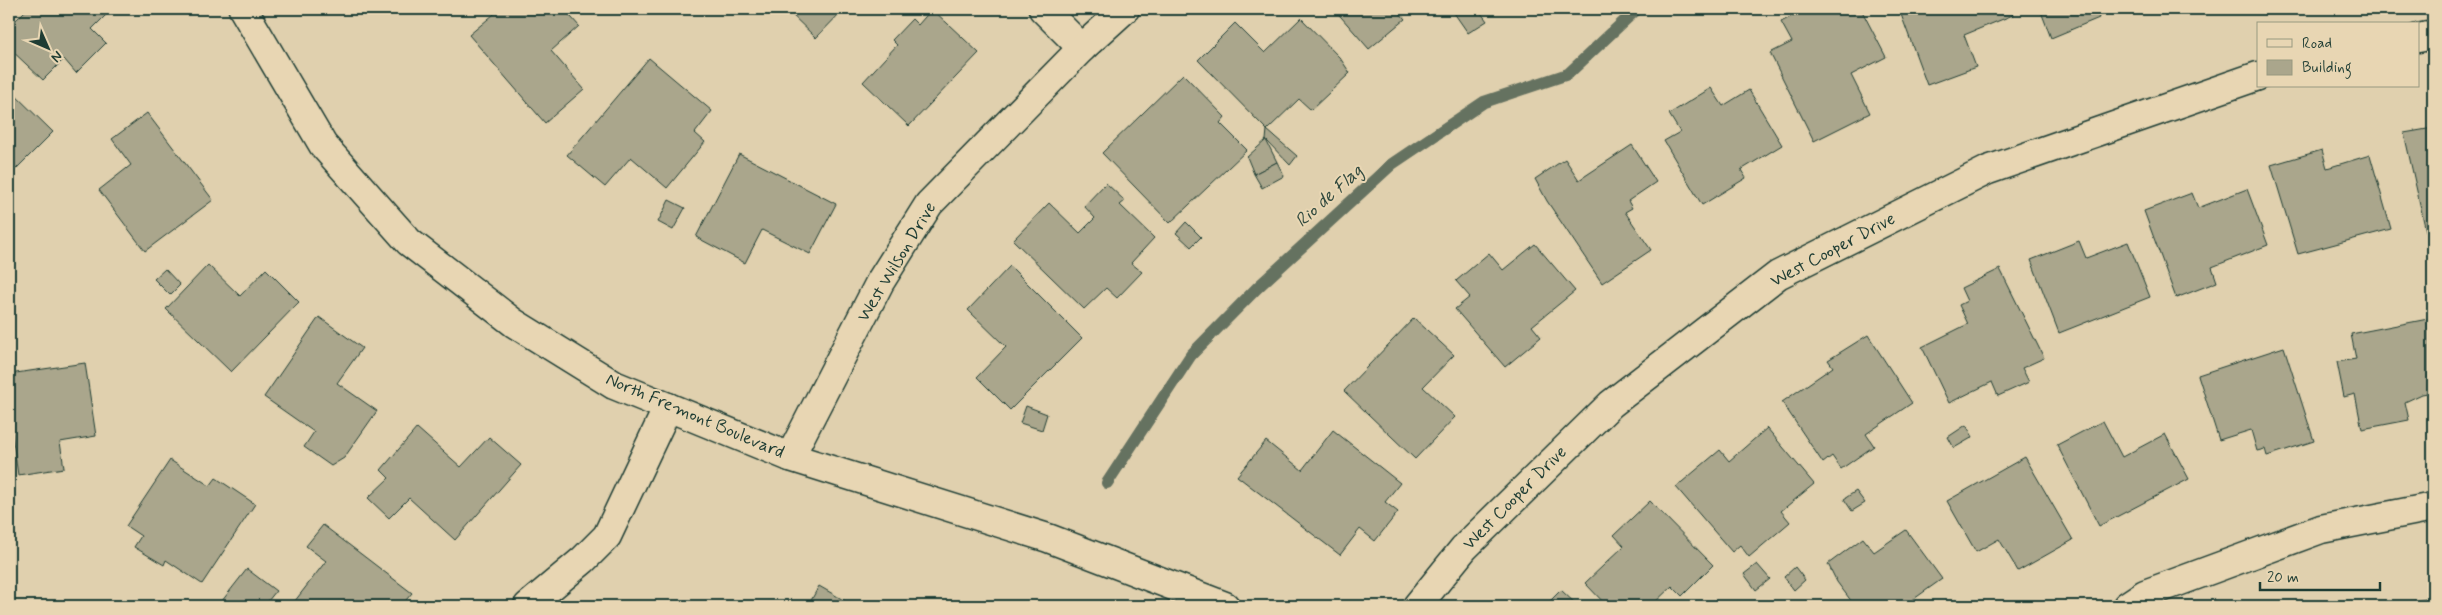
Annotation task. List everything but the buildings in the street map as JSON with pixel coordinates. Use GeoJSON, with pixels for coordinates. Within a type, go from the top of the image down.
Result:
{"type":"FeatureCollection","features":[{"type":"Feature","properties":{"kind":"street","name":"North Fremont Boulevard"},"geometry":{"type":"LineString","coordinates":[[243,9],[323,145],[409,242],[514,323],[614,385],[790,456],[1048,538],[1225,606]]}},
{"type":"Feature","properties":{"kind":"street"},"geometry":{"type":"LineString","coordinates":[[1043,9],[1082,48]]}},
{"type":"Feature","properties":{"kind":"street","name":"West Wilson Drive"},"geometry":{"type":"LineString","coordinates":[[790,456],[880,282],[929,204],[1082,48],[1125,9]]}},
{"type":"Feature","properties":{"kind":"street"},"geometry":{"type":"LineString","coordinates":[[2420,38],[2433,35]]}},
{"type":"Feature","properties":{"kind":"street","name":"West Cooper Drive"},"geometry":{"type":"LineString","coordinates":[[1417,606],[1464,548],[1611,404],[1778,275],[1988,170],[2257,76]]}},
{"type":"Feature","properties":{"kind":"street"},"geometry":{"type":"LineString","coordinates":[[528,606],[583,560],[607,536],[668,407]]}},
{"type":"Feature","properties":{"kind":"street"},"geometry":{"type":"LineString","coordinates":[[2141,602],[2321,529],[2433,507]]}},
{"type":"Feature","properties":{"kind":"waterway","name":"Rio de Flag"},"geometry":{"type":"LineString","coordinates":[[1107,483],[1191,355],[1257,288],[1392,164],[1484,102],[1568,74],[1637,9]]}}]}
